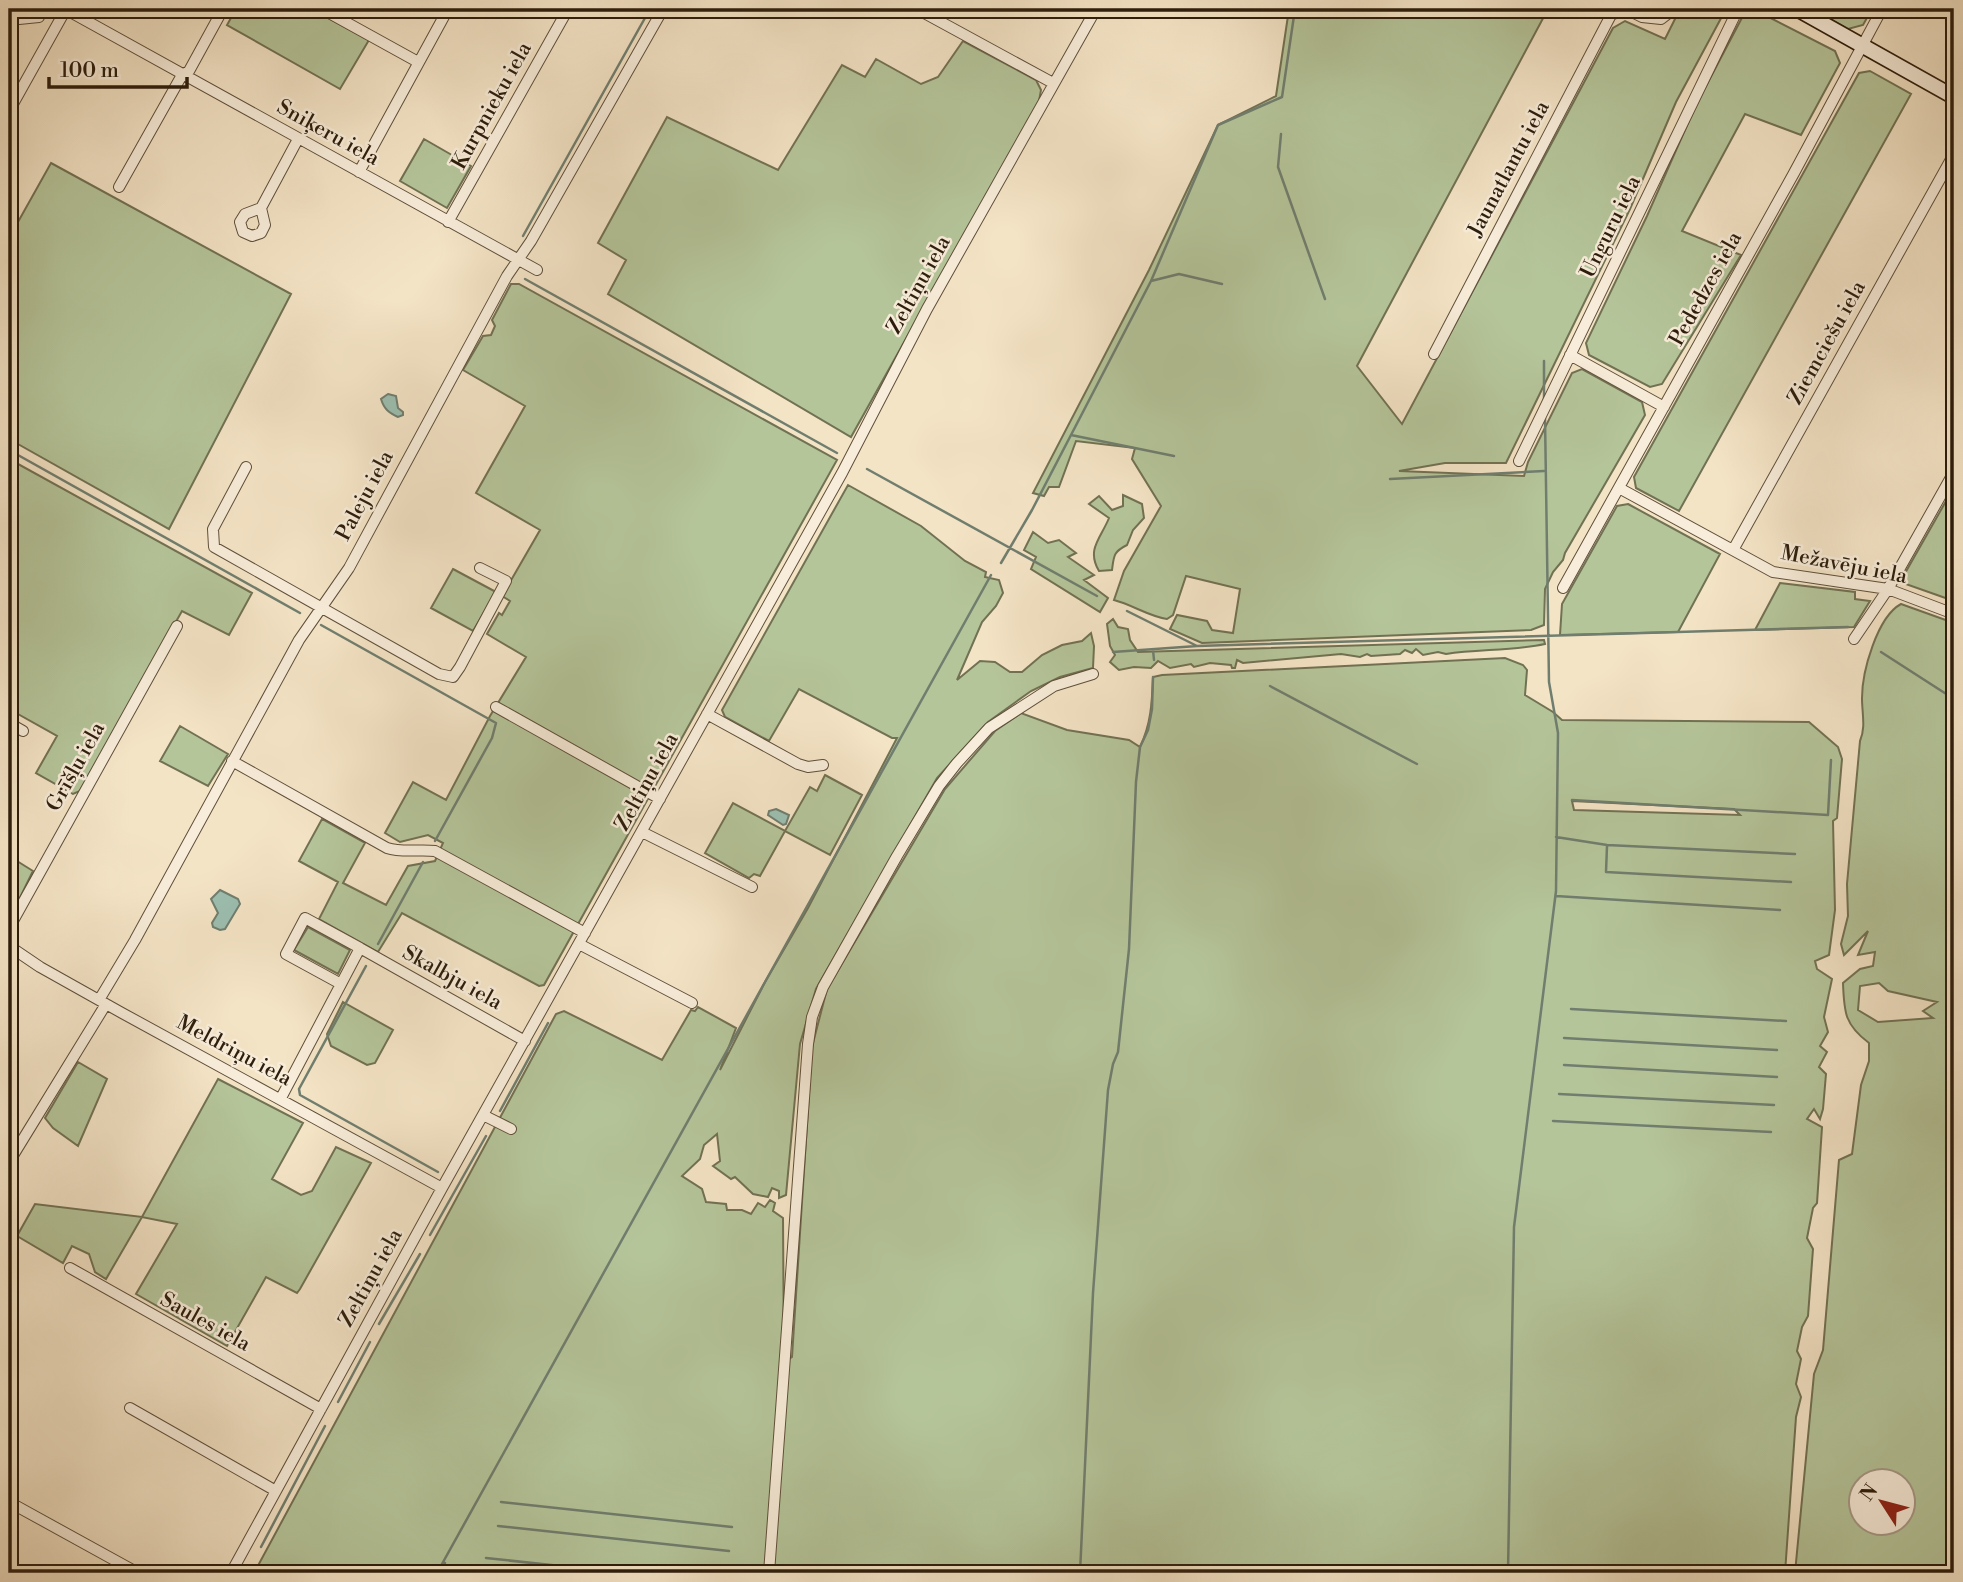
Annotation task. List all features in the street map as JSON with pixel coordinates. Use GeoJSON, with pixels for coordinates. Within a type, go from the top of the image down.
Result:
{"type":"FeatureCollection","features":[{"type":"Feature","properties":{"kind":"street"},"geometry":{"type":"LineString","coordinates":[[9,111],[65,9]]}},
{"type":"Feature","properties":{"kind":"street","name":"Sniķeru iela"},"geometry":{"type":"LineString","coordinates":[[65,9],[537,270]]}},
{"type":"Feature","properties":{"kind":"street"},"geometry":{"type":"LineString","coordinates":[[119,187],[182,75],[188,71],[223,9]]}},
{"type":"Feature","properties":{"kind":"street"},"geometry":{"type":"LineString","coordinates":[[322,9],[418,62]]}},
{"type":"Feature","properties":{"kind":"street"},"geometry":{"type":"LineString","coordinates":[[359,172],[448,9]]}},
{"type":"Feature","properties":{"kind":"street","name":"Kurpnieku iela"},"geometry":{"type":"LineString","coordinates":[[448,222],[568,9]]}},
{"type":"Feature","properties":{"kind":"street","name":"Paleju iela"},"geometry":{"type":"LineString","coordinates":[[9,1162],[103,1002],[299,640],[349,568],[507,276],[663,9]]}},
{"type":"Feature","properties":{"kind":"street"},"geometry":{"type":"LineString","coordinates":[[917,9],[1054,83]]}},
{"type":"Feature","properties":{"kind":"street","name":"Zeltiņu iela"},"geometry":{"type":"LineString","coordinates":[[231,1573],[442,1188],[842,473],[927,309],[1096,9]]}},
{"type":"Feature","properties":{"kind":"street","name":"Jaunatlantu iela"},"geometry":{"type":"LineString","coordinates":[[1434,354],[1611,15],[1625,9],[1642,17],[1661,19],[1674,9]]}},
{"type":"Feature","properties":{"kind":"street","name":"Unguru iela"},"geometry":{"type":"LineString","coordinates":[[1519,461],[1738,9]]}},
{"type":"Feature","properties":{"kind":"street"},"geometry":{"type":"LineString","coordinates":[[1797,9],[1954,97]]}},
{"type":"Feature","properties":{"kind":"street","name":"Pededzes iela"},"geometry":{"type":"LineString","coordinates":[[1563,588],[1882,9]]}},
{"type":"Feature","properties":{"kind":"street"},"geometry":{"type":"LineString","coordinates":[[9,20],[39,17]]}},
{"type":"Feature","properties":{"kind":"street"},"geometry":{"type":"LineString","coordinates":[[261,208],[298,139]]}},
{"type":"Feature","properties":{"kind":"street","name":"Ziemciešu iela"},"geometry":{"type":"LineString","coordinates":[[1733,550],[1954,154]]}},
{"type":"Feature","properties":{"kind":"street"},"geometry":{"type":"LineString","coordinates":[[1570,355],[1664,407]]}},
{"type":"Feature","properties":{"kind":"street"},"geometry":{"type":"LineString","coordinates":[[246,467],[213,529],[214,547],[439,674],[453,677],[506,581],[480,568]]}},
{"type":"Feature","properties":{"kind":"street"},"geometry":{"type":"LineString","coordinates":[[1854,639],[1888,589],[1954,472]]}},
{"type":"Feature","properties":{"kind":"street","name":"Mežavēju iela"},"geometry":{"type":"LineString","coordinates":[[1619,488],[1773,572],[1888,589],[1954,614]]}},
{"type":"Feature","properties":{"kind":"street","name":"Grīšļu iela"},"geometry":{"type":"LineString","coordinates":[[9,928],[177,626]]}},
{"type":"Feature","properties":{"kind":"street"},"geometry":{"type":"LineString","coordinates":[[769,1573],[808,1044],[816,1003],[897,856],[939,786],[957,763],[989,728],[1054,686],[1093,674]]}},
{"type":"Feature","properties":{"kind":"street"},"geometry":{"type":"LineString","coordinates":[[496,707],[660,799]]}},
{"type":"Feature","properties":{"kind":"street"},"geometry":{"type":"LineString","coordinates":[[707,714],[798,764],[808,767],[824,765]]}},
{"type":"Feature","properties":{"kind":"street"},"geometry":{"type":"LineString","coordinates":[[9,723],[23,731]]}},
{"type":"Feature","properties":{"kind":"street"},"geometry":{"type":"LineString","coordinates":[[232,761],[387,848],[395,851],[435,851],[585,933]]}},
{"type":"Feature","properties":{"kind":"street"},"geometry":{"type":"LineString","coordinates":[[642,832],[752,887]]}},
{"type":"Feature","properties":{"kind":"street","name":"Skalbju iela"},"geometry":{"type":"LineString","coordinates":[[341,984],[286,954],[305,918],[525,1041]]}},
{"type":"Feature","properties":{"kind":"street"},"geometry":{"type":"LineString","coordinates":[[579,944],[692,1003]]}},
{"type":"Feature","properties":{"kind":"street","name":"Meldriņu iela"},"geometry":{"type":"LineString","coordinates":[[9,946],[40,967],[442,1188]]}},
{"type":"Feature","properties":{"kind":"street"},"geometry":{"type":"LineString","coordinates":[[281,1098],[360,948]]}},
{"type":"Feature","properties":{"kind":"street"},"geometry":{"type":"LineString","coordinates":[[483,1115],[511,1129]]}},
{"type":"Feature","properties":{"kind":"street","name":"Saules iela"},"geometry":{"type":"LineString","coordinates":[[69,1268],[321,1409]]}},
{"type":"Feature","properties":{"kind":"street"},"geometry":{"type":"LineString","coordinates":[[130,1408],[276,1492]]}},
{"type":"Feature","properties":{"kind":"street"},"geometry":{"type":"LineString","coordinates":[[9,1502],[138,1573]]}},
{"type":"Feature","properties":{"kind":"shaded area"},"geometry":{"type":"Polygon","coordinates":[[[236,9],[312,9],[369,40],[340,89],[227,25],[236,9]]]}},
{"type":"Feature","properties":{"kind":"shaded area"},"geometry":{"type":"Polygon","coordinates":[[[1289,9],[1548,9],[1357,366],[1402,424],[1613,28],[1625,21],[1665,39],[1680,9],[1726,9],[1676,102],[1630,209],[1506,463],[1445,463],[1399,471],[1524,476],[1528,462],[1572,373],[1582,369],[1642,402],[1645,415],[1545,589],[1544,625],[1531,630],[1202,643],[1170,629],[1177,615],[1207,621],[1212,630],[1233,633],[1240,589],[1186,576],[1173,615],[1167,619],[1114,600],[1124,571],[1161,506],[1132,459],[1135,448],[1076,441],[1059,487],[1049,487],[1044,496],[1033,493],[1149,270],[1218,125],[1276,96],[1289,9]]]}},
{"type":"Feature","properties":{"kind":"shaded area"},"geometry":{"type":"Polygon","coordinates":[[[1813,9],[1872,9],[1863,25],[1848,29],[1813,9]]]}},
{"type":"Feature","properties":{"kind":"shaded area"},"geometry":{"type":"Polygon","coordinates":[[[1755,10],[1835,51],[1840,63],[1801,135],[1745,114],[1682,231],[1741,255],[1662,384],[1650,387],[1589,355],[1586,343],[1696,105],[1745,12],[1755,10]]]}},
{"type":"Feature","properties":{"kind":"shaded area"},"geometry":{"type":"Polygon","coordinates":[[[963,41],[1036,80],[1041,90],[1039,101],[851,437],[608,294],[626,260],[598,243],[667,117],[778,170],[842,65],[865,77],[876,59],[921,84],[938,77],[963,41]]]}},
{"type":"Feature","properties":{"kind":"shaded area"},"geometry":{"type":"Polygon","coordinates":[[[1870,71],[1911,94],[1679,511],[1636,488],[1634,477],[1859,73],[1870,71]]]}},
{"type":"Feature","properties":{"kind":"shaded area"},"geometry":{"type":"Polygon","coordinates":[[[424,139],[471,166],[447,208],[400,181],[424,139]]]}},
{"type":"Feature","properties":{"kind":"shaded area"},"geometry":{"type":"Polygon","coordinates":[[[51,163],[291,294],[169,529],[9,439],[9,238],[51,163]]]}},
{"type":"Feature","properties":{"kind":"shaded area"},"geometry":{"type":"Polygon","coordinates":[[[511,284],[519,284],[837,460],[544,985],[539,986],[402,913],[378,952],[319,919],[338,882],[299,861],[322,819],[365,843],[343,883],[386,905],[408,866],[435,861],[443,843],[428,835],[400,842],[385,833],[413,782],[446,800],[490,716],[526,657],[487,634],[499,613],[502,615],[510,601],[502,596],[540,530],[476,493],[525,406],[463,370],[483,336],[491,335],[495,326],[492,320],[511,284]]]}},
{"type":"Feature","properties":{"kind":"shaded area"},"geometry":{"type":"Polygon","coordinates":[[[388,394],[396,396],[398,408],[403,415],[398,417],[385,408],[381,399],[388,394]]]}},
{"type":"Feature","properties":{"kind":"shaded area"},"geometry":{"type":"Polygon","coordinates":[[[9,459],[252,593],[229,635],[182,611],[80,791],[73,794],[36,773],[57,736],[9,709],[9,459]]]}},
{"type":"Feature","properties":{"kind":"shaded area"},"geometry":{"type":"Polygon","coordinates":[[[848,485],[921,526],[965,561],[986,572],[985,577],[999,580],[1003,593],[982,622],[957,680],[980,661],[995,662],[1010,672],[1022,672],[1042,655],[1062,645],[1082,641],[1091,633],[1094,646],[1093,668],[1060,677],[1031,691],[988,722],[937,778],[816,989],[800,1044],[786,1195],[779,1198],[779,1191],[772,1188],[768,1197],[753,1194],[735,1177],[731,1179],[713,1166],[720,1161],[717,1134],[704,1145],[700,1159],[682,1176],[702,1189],[706,1202],[726,1204],[727,1210],[742,1210],[751,1214],[758,1203],[765,1207],[770,1200],[775,1203],[773,1211],[783,1218],[784,1362],[792,1357],[812,1047],[827,989],[945,789],[995,731],[1021,713],[1067,730],[1129,740],[1140,747],[1149,722],[1153,677],[1505,658],[1523,665],[1527,670],[1525,695],[1562,720],[1809,722],[1838,747],[1842,759],[1837,818],[1833,821],[1835,910],[1829,955],[1815,961],[1817,969],[1832,979],[1824,1017],[1828,1032],[1820,1046],[1827,1052],[1819,1067],[1826,1074],[1823,1109],[1820,1119],[1814,1109],[1807,1119],[1822,1127],[1817,1203],[1813,1208],[1807,1238],[1813,1249],[1808,1316],[1802,1327],[1797,1351],[1801,1359],[1796,1384],[1801,1397],[1796,1417],[1785,1573],[254,1573],[556,1014],[564,1011],[662,1060],[691,1010],[695,1011],[698,1007],[736,1028],[720,1070],[897,738],[892,738],[799,689],[769,741],[725,717],[722,710],[848,485]],[[1572,801],[1574,810],[1740,815],[1734,809],[1572,801]]]}},
{"type":"Feature","properties":{"kind":"shaded area"},"geometry":{"type":"Polygon","coordinates":[[[1954,487],[1954,601],[1900,582],[1954,487]]]}},
{"type":"Feature","properties":{"kind":"shaded area"},"geometry":{"type":"Polygon","coordinates":[[[1123,495],[1142,504],[1144,518],[1133,530],[1127,545],[1115,555],[1112,570],[1099,571],[1094,550],[1109,518],[1089,504],[1099,496],[1112,510],[1123,506],[1123,495]]]}},
{"type":"Feature","properties":{"kind":"shaded area"},"geometry":{"type":"Polygon","coordinates":[[[1628,504],[1720,554],[1678,632],[1560,635],[1562,604],[1617,506],[1628,504]]]}},
{"type":"Feature","properties":{"kind":"shaded area"},"geometry":{"type":"Polygon","coordinates":[[[1033,532],[1048,543],[1059,540],[1076,553],[1068,557],[1094,575],[1084,580],[1108,598],[1100,612],[1031,569],[1036,557],[1024,550],[1033,532]]]}},
{"type":"Feature","properties":{"kind":"shaded area"},"geometry":{"type":"Polygon","coordinates":[[[453,569],[496,592],[473,631],[431,608],[453,569]]]}},
{"type":"Feature","properties":{"kind":"shaded area"},"geometry":{"type":"Polygon","coordinates":[[[1780,583],[1855,592],[1855,599],[1870,601],[1854,627],[1755,630],[1780,583]]]}},
{"type":"Feature","properties":{"kind":"shaded area"},"geometry":{"type":"Polygon","coordinates":[[[1901,604],[1954,623],[1954,1573],[1795,1573],[1814,1374],[1823,1350],[1839,1160],[1852,1154],[1861,1085],[1869,1061],[1869,1043],[1855,1030],[1847,1017],[1843,983],[1860,969],[1873,966],[1875,952],[1858,955],[1868,931],[1844,955],[1841,944],[1848,916],[1847,884],[1863,725],[1863,687],[1872,646],[1885,621],[1901,604]],[[1879,983],[1860,986],[1858,1010],[1878,1022],[1933,1018],[1923,1011],[1937,1002],[1888,991],[1879,983]]]}},
{"type":"Feature","properties":{"kind":"shaded area"},"geometry":{"type":"Polygon","coordinates":[[[1113,619],[1118,627],[1128,629],[1130,640],[1138,652],[1544,640],[1545,644],[1446,654],[1438,652],[1423,655],[1416,649],[1412,653],[1405,650],[1400,654],[1367,654],[1360,657],[1341,654],[1243,663],[1237,660],[1235,668],[1231,665],[1210,663],[1170,668],[1158,661],[1151,668],[1119,670],[1110,662],[1115,655],[1110,646],[1107,624],[1113,619]]]}},
{"type":"Feature","properties":{"kind":"shaded area"},"geometry":{"type":"Polygon","coordinates":[[[180,726],[228,754],[208,786],[160,761],[180,726]]]}},
{"type":"Feature","properties":{"kind":"shaded area"},"geometry":{"type":"Polygon","coordinates":[[[825,775],[862,795],[830,855],[785,831],[810,787],[817,791],[825,775]]]}},
{"type":"Feature","properties":{"kind":"shaded area"},"geometry":{"type":"Polygon","coordinates":[[[733,803],[785,831],[760,876],[754,874],[749,878],[705,853],[733,803]]]}},
{"type":"Feature","properties":{"kind":"shaded area"},"geometry":{"type":"Polygon","coordinates":[[[776,809],[789,815],[786,824],[783,825],[768,815],[769,811],[776,809]]]}},
{"type":"Feature","properties":{"kind":"shaded area"},"geometry":{"type":"Polygon","coordinates":[[[9,856],[33,871],[9,920],[9,856]]]}},
{"type":"Feature","properties":{"kind":"shaded area"},"geometry":{"type":"Polygon","coordinates":[[[220,890],[238,899],[240,904],[225,929],[220,930],[213,927],[212,923],[218,913],[211,899],[220,890]]]}},
{"type":"Feature","properties":{"kind":"shaded area"},"geometry":{"type":"Polygon","coordinates":[[[308,927],[350,950],[338,974],[294,950],[308,927]]]}},
{"type":"Feature","properties":{"kind":"shaded area"},"geometry":{"type":"Polygon","coordinates":[[[343,1002],[393,1030],[375,1063],[367,1065],[331,1046],[327,1034],[343,1002]]]}},
{"type":"Feature","properties":{"kind":"shaded area"},"geometry":{"type":"Polygon","coordinates":[[[78,1062],[107,1079],[78,1146],[53,1128],[45,1118],[78,1062]]]}},
{"type":"Feature","properties":{"kind":"shaded area"},"geometry":{"type":"Polygon","coordinates":[[[218,1079],[303,1123],[272,1179],[301,1195],[312,1191],[336,1147],[371,1163],[297,1293],[266,1277],[227,1346],[136,1294],[177,1224],[142,1217],[218,1079]]]}},
{"type":"Feature","properties":{"kind":"shaded area"},"geometry":{"type":"Polygon","coordinates":[[[35,1204],[142,1217],[106,1279],[95,1272],[89,1254],[72,1246],[63,1263],[17,1236],[35,1204]]]}},
{"type":"Feature","properties":{"kind":"waterway"},"geometry":{"type":"LineString","coordinates":[[523,236],[650,9]]}},
{"type":"Feature","properties":{"kind":"waterway"},"geometry":{"type":"LineString","coordinates":[[1001,563],[1032,510],[1151,281],[1218,125],[1282,97],[1295,9]]}},
{"type":"Feature","properties":{"kind":"waterway"},"geometry":{"type":"LineString","coordinates":[[1281,134],[1278,167],[1325,299]]}},
{"type":"Feature","properties":{"kind":"waterway"},"geometry":{"type":"LineString","coordinates":[[1151,281],[1179,274],[1222,284]]}},
{"type":"Feature","properties":{"kind":"waterway"},"geometry":{"type":"LineString","coordinates":[[525,279],[837,453]]}},
{"type":"Feature","properties":{"kind":"waterway"},"geometry":{"type":"LineString","coordinates":[[1544,361],[1544,401]]}},
{"type":"Feature","properties":{"kind":"waterway"},"geometry":{"type":"LineString","coordinates":[[1508,1573],[1514,1227],[1556,891],[1558,733],[1549,682],[1545,418]]}},
{"type":"Feature","properties":{"kind":"waterway"},"geometry":{"type":"LineString","coordinates":[[1071,435],[1174,456]]}},
{"type":"Feature","properties":{"kind":"waterway"},"geometry":{"type":"LineString","coordinates":[[9,450],[300,613]]}},
{"type":"Feature","properties":{"kind":"waterway"},"geometry":{"type":"LineString","coordinates":[[867,469],[1097,596]]}},
{"type":"Feature","properties":{"kind":"waterway"},"geometry":{"type":"LineString","coordinates":[[1390,479],[1544,471]]}},
{"type":"Feature","properties":{"kind":"waterway"},"geometry":{"type":"LineString","coordinates":[[437,1573],[991,575]]}},
{"type":"Feature","properties":{"kind":"waterway"},"geometry":{"type":"LineString","coordinates":[[1127,611],[1197,646],[1848,627]]}},
{"type":"Feature","properties":{"kind":"waterway"},"geometry":{"type":"LineString","coordinates":[[321,625],[496,723],[492,738],[435,841]]}},
{"type":"Feature","properties":{"kind":"waterway"},"geometry":{"type":"LineString","coordinates":[[1113,652],[1197,646]]}},
{"type":"Feature","properties":{"kind":"waterway"},"geometry":{"type":"LineString","coordinates":[[1153,650],[1154,660]]}},
{"type":"Feature","properties":{"kind":"waterway"},"geometry":{"type":"LineString","coordinates":[[1881,652],[1954,699]]}},
{"type":"Feature","properties":{"kind":"waterway"},"geometry":{"type":"LineString","coordinates":[[1080,1573],[1093,1293],[1108,1090],[1118,1052],[1129,949],[1136,782],[1140,747],[1148,730],[1152,709],[1153,677]]}},
{"type":"Feature","properties":{"kind":"waterway"},"geometry":{"type":"LineString","coordinates":[[1270,686],[1417,764]]}},
{"type":"Feature","properties":{"kind":"waterway"},"geometry":{"type":"LineString","coordinates":[[1572,800],[1828,815],[1831,760]]}},
{"type":"Feature","properties":{"kind":"waterway"},"geometry":{"type":"LineString","coordinates":[[1556,837],[1607,845],[1795,854]]}},
{"type":"Feature","properties":{"kind":"waterway"},"geometry":{"type":"LineString","coordinates":[[1607,846],[1606,872],[1791,882]]}},
{"type":"Feature","properties":{"kind":"waterway"},"geometry":{"type":"LineString","coordinates":[[378,944],[423,862]]}},
{"type":"Feature","properties":{"kind":"waterway"},"geometry":{"type":"LineString","coordinates":[[1556,896],[1780,910]]}},
{"type":"Feature","properties":{"kind":"waterway"},"geometry":{"type":"LineString","coordinates":[[366,966],[299,1089],[300,1095],[438,1172]]}},
{"type":"Feature","properties":{"kind":"waterway"},"geometry":{"type":"LineString","coordinates":[[1571,1009],[1786,1021]]}},
{"type":"Feature","properties":{"kind":"waterway"},"geometry":{"type":"LineString","coordinates":[[500,1111],[548,1023]]}},
{"type":"Feature","properties":{"kind":"waterway"},"geometry":{"type":"LineString","coordinates":[[1564,1038],[1777,1050]]}},
{"type":"Feature","properties":{"kind":"waterway"},"geometry":{"type":"LineString","coordinates":[[1564,1065],[1777,1077]]}},
{"type":"Feature","properties":{"kind":"waterway"},"geometry":{"type":"LineString","coordinates":[[1559,1094],[1774,1105]]}},
{"type":"Feature","properties":{"kind":"waterway"},"geometry":{"type":"LineString","coordinates":[[1553,1121],[1771,1132]]}},
{"type":"Feature","properties":{"kind":"waterway"},"geometry":{"type":"LineString","coordinates":[[430,1235],[486,1136]]}},
{"type":"Feature","properties":{"kind":"waterway"},"geometry":{"type":"LineString","coordinates":[[379,1324],[420,1254]]}},
{"type":"Feature","properties":{"kind":"waterway"},"geometry":{"type":"LineString","coordinates":[[338,1402],[370,1342]]}},
{"type":"Feature","properties":{"kind":"waterway"},"geometry":{"type":"LineString","coordinates":[[261,1547],[325,1426]]}},
{"type":"Feature","properties":{"kind":"waterway"},"geometry":{"type":"LineString","coordinates":[[501,1502],[732,1527]]}},
{"type":"Feature","properties":{"kind":"waterway"},"geometry":{"type":"LineString","coordinates":[[498,1526],[729,1551]]}},
{"type":"Feature","properties":{"kind":"waterway"},"geometry":{"type":"LineString","coordinates":[[486,1558],[625,1573]]}},
{"type":"Feature","properties":{"kind":"waterway"},"geometry":{"type":"LineString","coordinates":[[442,1573],[445,1563]]}},
{"type":"Feature","properties":{"kind":"waterway"},"geometry":{"type":"LineString","coordinates":[[246,1573],[250,1567]]}}]}
